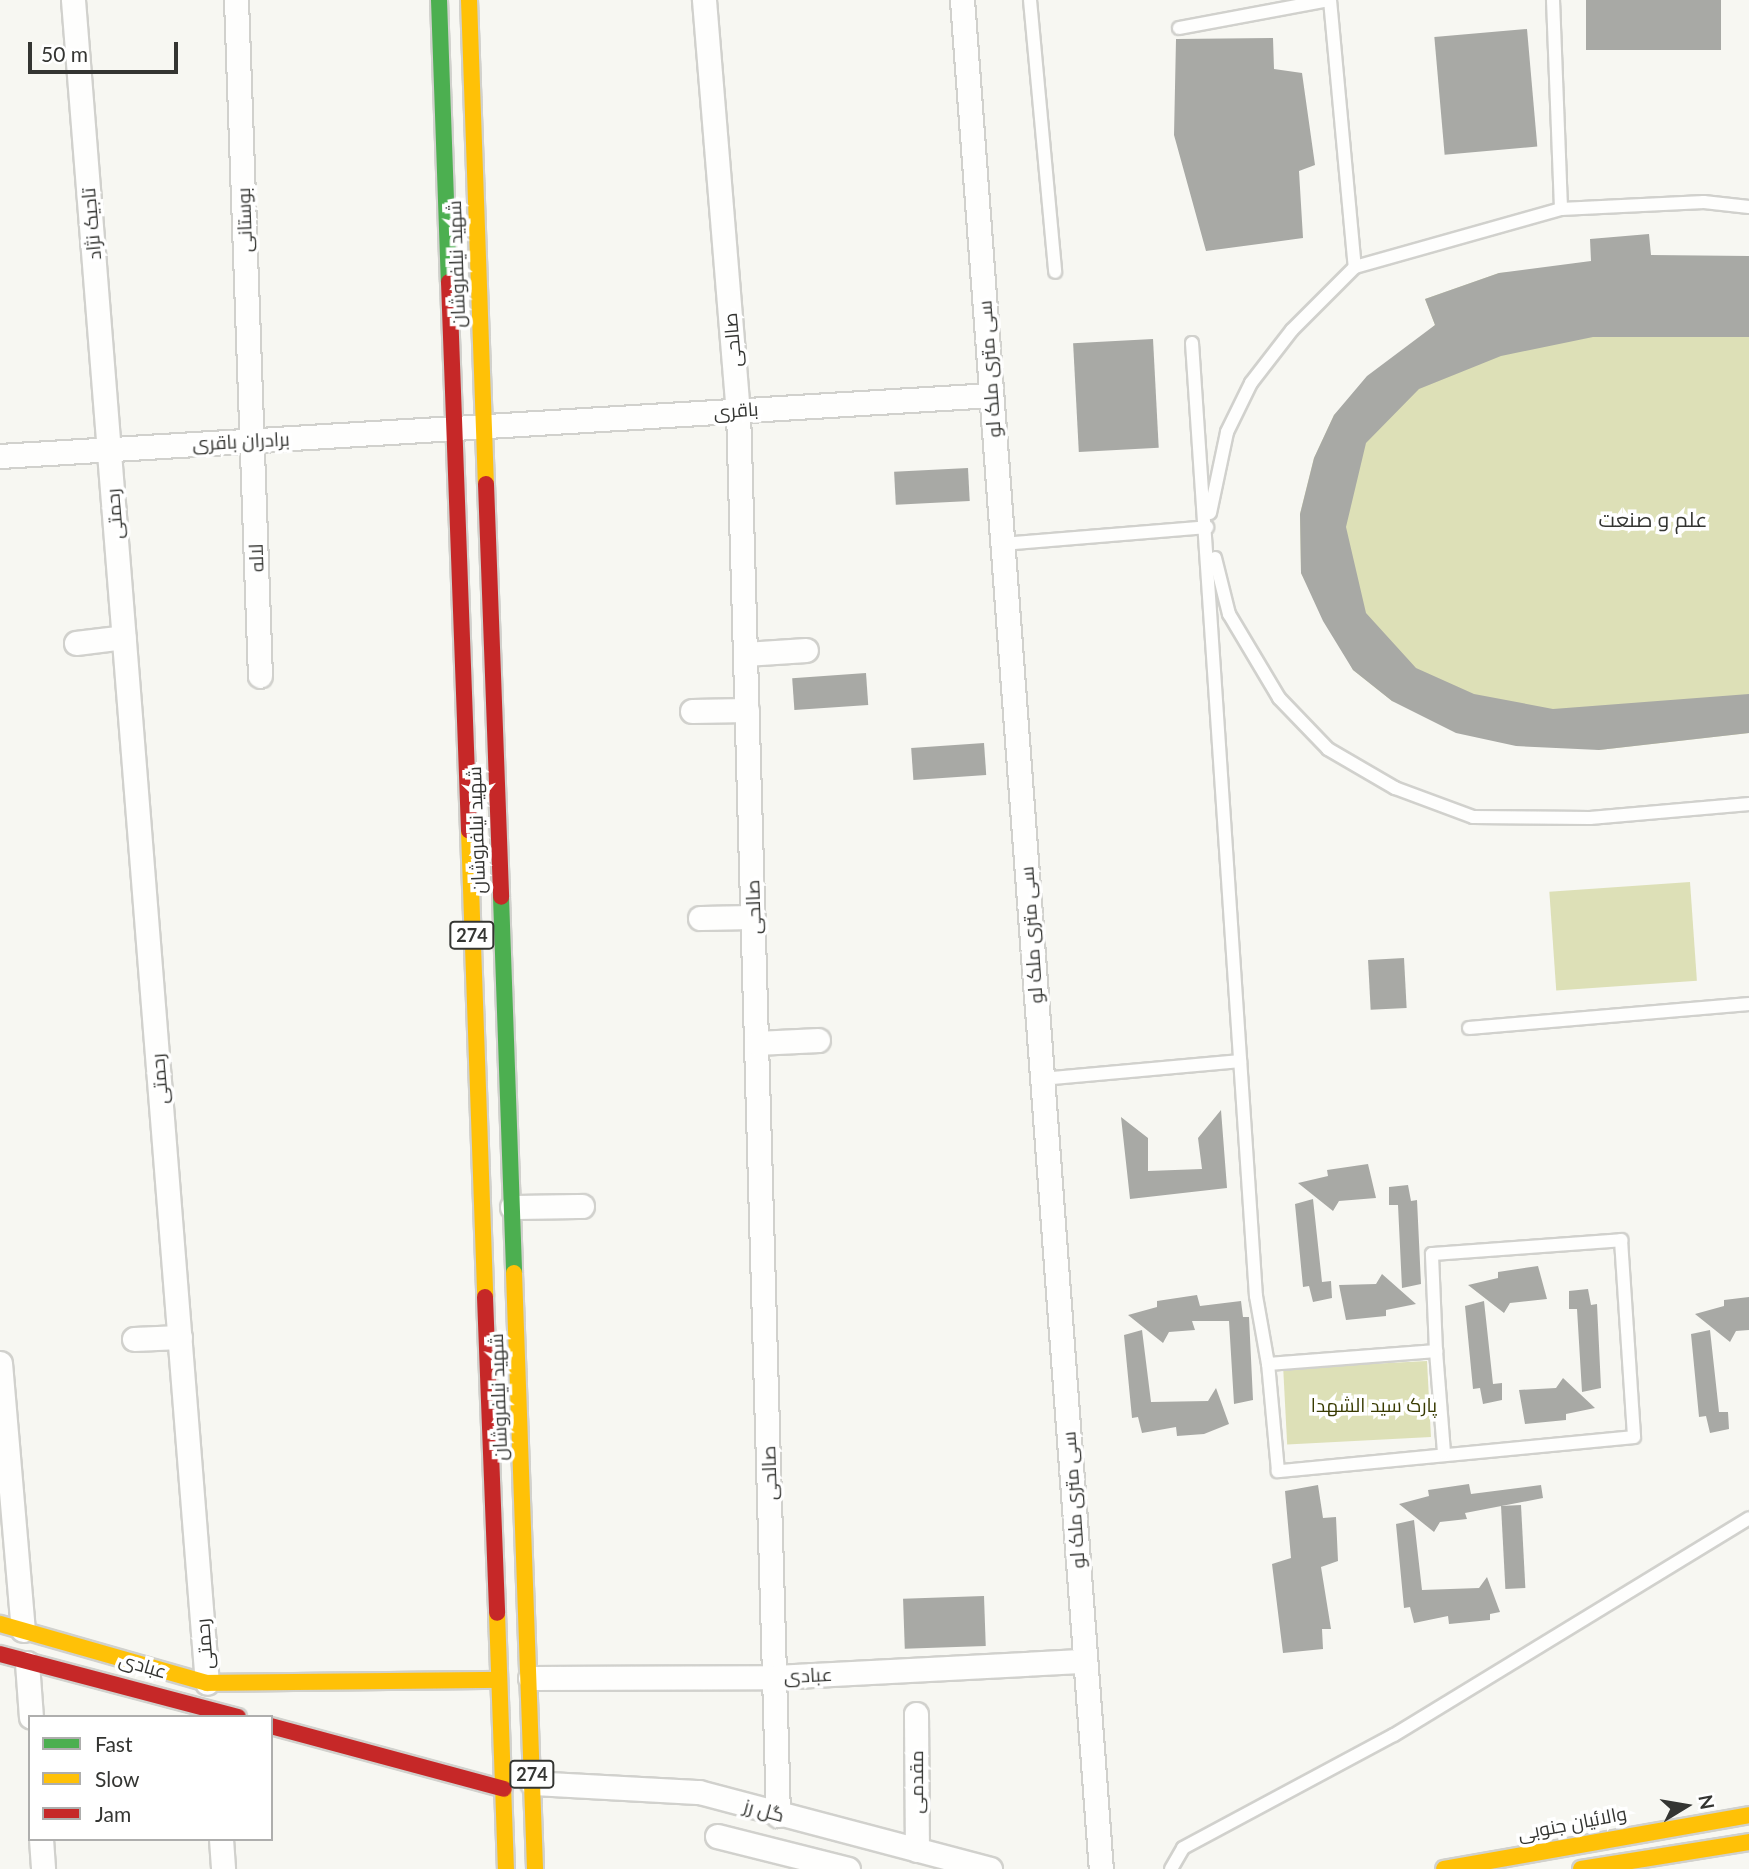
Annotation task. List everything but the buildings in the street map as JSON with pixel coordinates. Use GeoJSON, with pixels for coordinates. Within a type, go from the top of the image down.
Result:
{"type":"FeatureCollection","features":[{"type":"Feature","properties":{"kind":"main road","name":"شهید نیلفروشان"},"geometry":{"type":"LineString","coordinates":[[439,0],[506,1869]]}},
{"type":"Feature","properties":{"kind":"main road","name":"شهید نیلفروشان"},"geometry":{"type":"LineString","coordinates":[[469,0],[481,426],[536,1869]]}},
{"type":"Feature","properties":{"kind":"main road","name":"عبادی"},"geometry":{"type":"LineString","coordinates":[[0,1624],[207,1683],[530,1678]]}},
{"type":"Feature","properties":{"kind":"main road","name":"عبادی"},"geometry":{"type":"LineString","coordinates":[[0,1654],[211,1713]]}},
{"type":"Feature","properties":{"kind":"main road","name":"رحمتی"},"geometry":{"type":"LineString","coordinates":[[207,1683],[211,1713]]}},
{"type":"Feature","properties":{"kind":"main road"},"geometry":{"type":"LineString","coordinates":[[273,1727],[504,1789]]}},
{"type":"Feature","properties":{"kind":"main road","name":"والائیان جنوبی"},"geometry":{"type":"LineString","coordinates":[[1444,1869],[1749,1815]]}},
{"type":"Feature","properties":{"kind":"main road"},"geometry":{"type":"LineString","coordinates":[[1581,1869],[1638,1864],[1749,1842]]}},
{"type":"Feature","properties":{"kind":"street","name":"تاجیک نژاد"},"geometry":{"type":"LineString","coordinates":[[73,0],[109,449]]}},
{"type":"Feature","properties":{"kind":"street","name":"بوستانی"},"geometry":{"type":"LineString","coordinates":[[236,0],[251,440]]}},
{"type":"Feature","properties":{"kind":"street","name":"صالحی"},"geometry":{"type":"LineString","coordinates":[[704,0],[738,410],[778,1815]]}},
{"type":"Feature","properties":{"kind":"street","name":"سی متری ملک لو"},"geometry":{"type":"LineString","coordinates":[[962,0],[1101,1869]]}},
{"type":"Feature","properties":{"kind":"street","name":"باقری"},"geometry":{"type":"LineString","coordinates":[[481,426],[991,395]]}},
{"type":"Feature","properties":{"kind":"street","name":"برادران باقری"},"geometry":{"type":"LineString","coordinates":[[0,456],[481,426]]}},
{"type":"Feature","properties":{"kind":"street","name":"لاله"},"geometry":{"type":"LineString","coordinates":[[251,440],[260,676]]}},
{"type":"Feature","properties":{"kind":"street","name":"رحمتی"},"geometry":{"type":"LineString","coordinates":[[109,449],[207,1683]]}},
{"type":"Feature","properties":{"kind":"street"},"geometry":{"type":"LineString","coordinates":[[76,643],[124,638]]}},
{"type":"Feature","properties":{"kind":"street"},"geometry":{"type":"LineString","coordinates":[[745,654],[806,650]]}},
{"type":"Feature","properties":{"kind":"street"},"geometry":{"type":"LineString","coordinates":[[692,711],[747,710]]}},
{"type":"Feature","properties":{"kind":"street"},"geometry":{"type":"LineString","coordinates":[[700,918],[753,917]]}},
{"type":"Feature","properties":{"kind":"street"},"geometry":{"type":"LineString","coordinates":[[757,1043],[818,1040]]}},
{"type":"Feature","properties":{"kind":"street"},"geometry":{"type":"LineString","coordinates":[[512,1207],[582,1206]]}},
{"type":"Feature","properties":{"kind":"street"},"geometry":{"type":"LineString","coordinates":[[134,1339],[180,1337]]}},
{"type":"Feature","properties":{"kind":"street"},"geometry":{"type":"LineString","coordinates":[[0,1363],[23,1630]]}},
{"type":"Feature","properties":{"kind":"street","name":"عبادی"},"geometry":{"type":"LineString","coordinates":[[530,1678],[775,1677],[1085,1661]]}},
{"type":"Feature","properties":{"kind":"street"},"geometry":{"type":"LineString","coordinates":[[26,1662],[31,1715]]}},
{"type":"Feature","properties":{"kind":"street","name":"مقدمی"},"geometry":{"type":"LineString","coordinates":[[916,1714],[917,1850]]}},
{"type":"Feature","properties":{"kind":"street","name":"گل رز"},"geometry":{"type":"LineString","coordinates":[[532,1783],[699,1792],[990,1869]]}},
{"type":"Feature","properties":{"kind":"street","name":"گل رز"},"geometry":{"type":"LineString","coordinates":[[717,1836],[779,1860],[848,1869]]}},
{"type":"Feature","properties":{"kind":"street"},"geometry":{"type":"LineString","coordinates":[[41,1841],[43,1869]]}},
{"type":"Feature","properties":{"kind":"street"},"geometry":{"type":"LineString","coordinates":[[221,1841],[223,1869]]}},
{"type":"Feature","properties":{"kind":"lane"},"geometry":{"type":"LineString","coordinates":[[1030,0],[1055,272]]}},
{"type":"Feature","properties":{"kind":"lane"},"geometry":{"type":"LineString","coordinates":[[1179,28],[1330,0],[1355,267]]}},
{"type":"Feature","properties":{"kind":"lane"},"geometry":{"type":"LineString","coordinates":[[1553,0],[1561,209]]}},
{"type":"Feature","properties":{"kind":"lane"},"geometry":{"type":"LineString","coordinates":[[1749,208],[1704,202],[1561,209],[1355,267],[1292,330],[1251,383],[1227,432],[1207,527],[1229,614],[1279,698],[1328,749],[1395,788],[1473,817],[1590,818],[1749,804]]}},
{"type":"Feature","properties":{"kind":"lane"},"geometry":{"type":"LineString","coordinates":[[1192,343],[1207,527],[1256,1296],[1268,1364],[1278,1471],[1444,1453],[1634,1437],[1621,1240],[1432,1254],[1444,1453]]}},
{"type":"Feature","properties":{"kind":"lane"},"geometry":{"type":"LineString","coordinates":[[1002,544],[1207,527]]}},
{"type":"Feature","properties":{"kind":"lane"},"geometry":{"type":"LineString","coordinates":[[1469,1028],[1749,1004]]}},
{"type":"Feature","properties":{"kind":"lane"},"geometry":{"type":"LineString","coordinates":[[1042,1079],[1240,1062]]}},
{"type":"Feature","properties":{"kind":"lane"},"geometry":{"type":"LineString","coordinates":[[1268,1364],[1436,1351]]}},
{"type":"Feature","properties":{"kind":"lane"},"geometry":{"type":"LineString","coordinates":[[1171,1869],[1183,1848],[1394,1735],[1749,1518]]}},
{"type":"Feature","properties":{"kind":"green space"},"geometry":{"type":"Polygon","coordinates":[[[1749,256],[1749,733],[1599,750],[1392,701],[1353,670],[1301,573],[1300,514],[1314,458],[1334,415],[1435,325],[1425,299],[1499,273],[1749,256]]]}},
{"type":"Feature","properties":{"kind":"green space"},"geometry":{"type":"Polygon","coordinates":[[[1690,882],[1697,981],[1556,991],[1549,892],[1690,882]]]}},
{"type":"Feature","properties":{"kind":"green space","name":"پارک سید الشهدا"},"geometry":{"type":"Polygon","coordinates":[[[1427,1361],[1431,1437],[1287,1444],[1283,1369],[1427,1361]]]}},
{"type":"Feature","properties":{"kind":"traffic: fast"},"geometry":{"type":"LineString","coordinates":[[439,0],[449,282]]}},
{"type":"Feature","properties":{"kind":"traffic: fast"},"geometry":{"type":"LineString","coordinates":[[501,897],[514,1273]]}},
{"type":"Feature","properties":{"kind":"traffic: slow"},"geometry":{"type":"LineString","coordinates":[[469,0],[486,484]]}},
{"type":"Feature","properties":{"kind":"traffic: slow"},"geometry":{"type":"LineString","coordinates":[[469,831],[485,1297]]}},
{"type":"Feature","properties":{"kind":"traffic: slow"},"geometry":{"type":"LineString","coordinates":[[514,1273],[535,1869]]}},
{"type":"Feature","properties":{"kind":"traffic: slow"},"geometry":{"type":"LineString","coordinates":[[497,1613],[506,1869]]}},
{"type":"Feature","properties":{"kind":"traffic: slow"},"geometry":{"type":"LineString","coordinates":[[0,1624],[207,1683],[499,1680]]}},
{"type":"Feature","properties":{"kind":"traffic: slow"},"geometry":{"type":"LineString","coordinates":[[1444,1869],[1749,1815]]}},
{"type":"Feature","properties":{"kind":"traffic: slow"},"geometry":{"type":"LineString","coordinates":[[1581,1869],[1749,1842]]}},
{"type":"Feature","properties":{"kind":"traffic: jam"},"geometry":{"type":"LineString","coordinates":[[449,282],[469,831]]}},
{"type":"Feature","properties":{"kind":"traffic: jam"},"geometry":{"type":"LineString","coordinates":[[486,484],[501,897]]}},
{"type":"Feature","properties":{"kind":"traffic: jam"},"geometry":{"type":"LineString","coordinates":[[485,1297],[497,1613]]}},
{"type":"Feature","properties":{"kind":"traffic: jam"},"geometry":{"type":"LineString","coordinates":[[0,1654],[230,1715]]}},
{"type":"Feature","properties":{"kind":"traffic: jam"},"geometry":{"type":"LineString","coordinates":[[273,1727],[504,1789]]}},
{"type":"Feature","properties":{"kind":"district","name":"علم و صنعت"},"geometry":{"type":"Point","coordinates":[1653,519]}}]}
